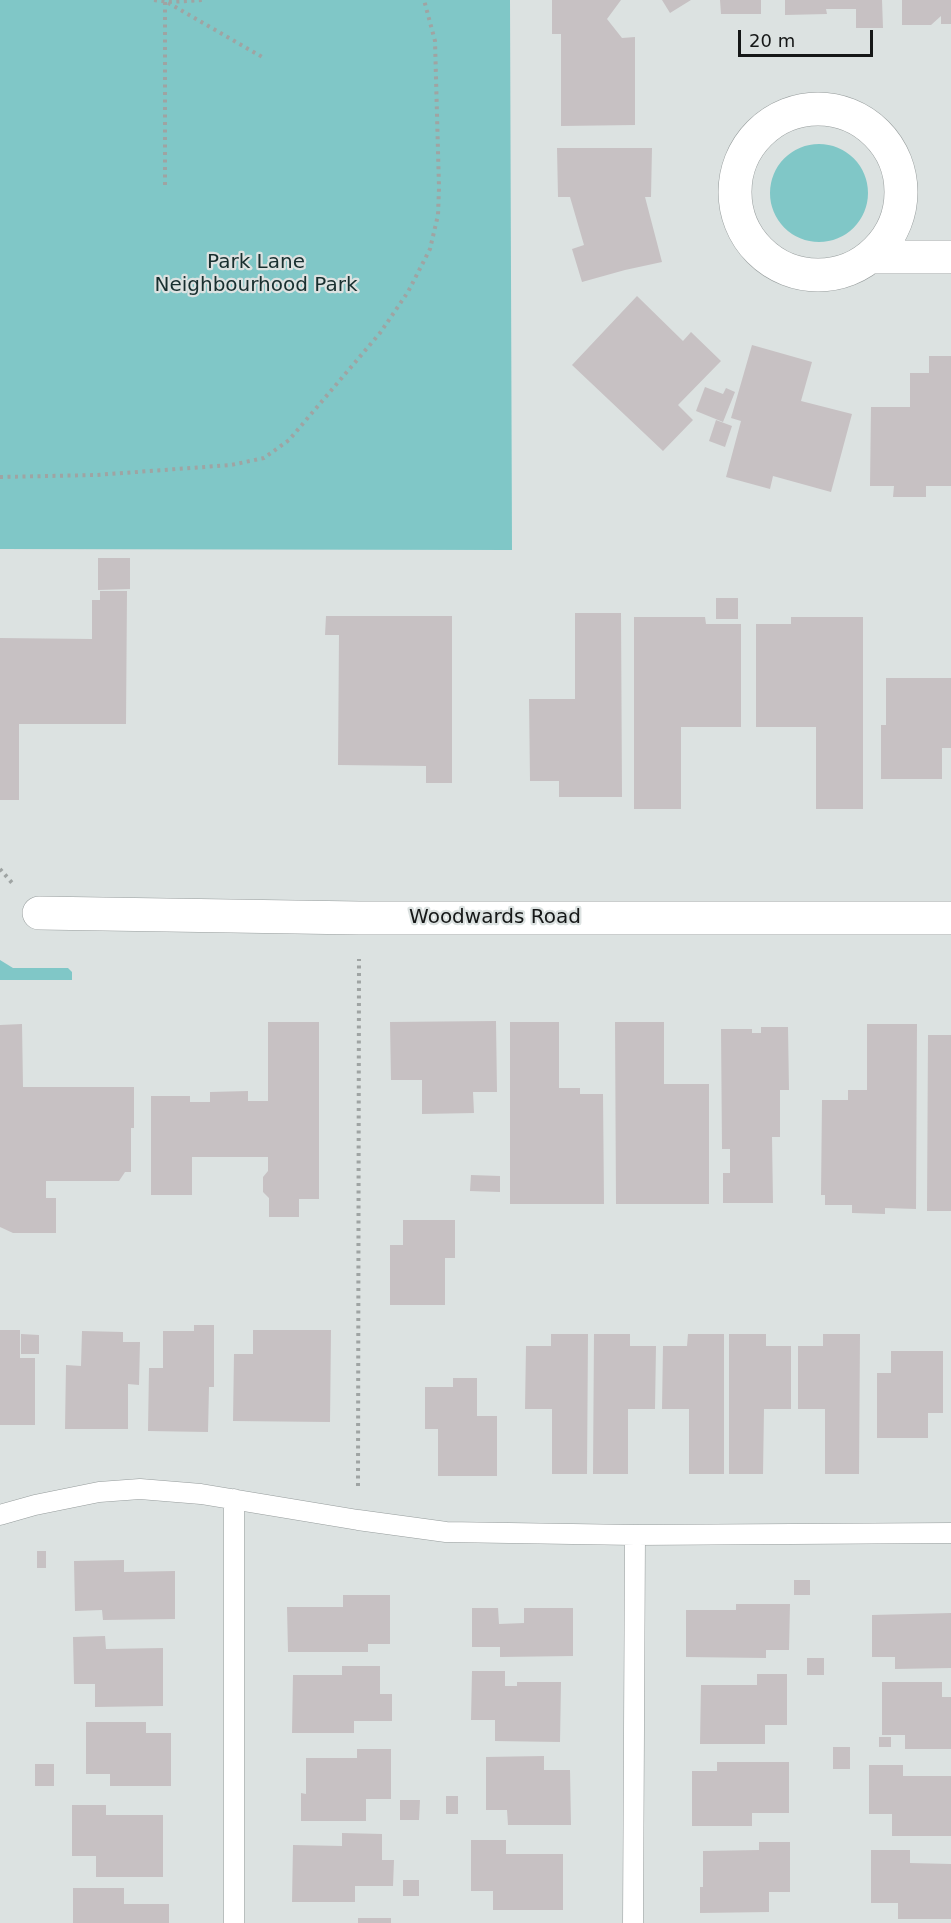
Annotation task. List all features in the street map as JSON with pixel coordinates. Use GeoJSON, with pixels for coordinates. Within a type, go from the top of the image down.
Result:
{"type":"FeatureCollection","features":[{"type":"Feature","properties":{"kind":"street"},"geometry":{"type":"LineString","coordinates":[[870,257],[888,237],[899,211],[901,197],[901,184],[893,157],[878,134],[855,117],[829,110],[801,111],[775,121],[763,129],[754,139],[740,163],[735,203],[741,223],[759,251],[781,267],[820,275],[847,270],[870,257],[951,257]]}},
{"type":"Feature","properties":{"kind":"street","name":"Woodwards Road"},"geometry":{"type":"LineString","coordinates":[[39,913],[359,918],[951,918]]}},
{"type":"Feature","properties":{"kind":"lane"},"geometry":{"type":"LineString","coordinates":[[0,1515],[58,1499],[99,1492],[140,1490],[201,1494],[446,1532],[635,1535],[951,1533]]}},
{"type":"Feature","properties":{"kind":"lane"},"geometry":{"type":"LineString","coordinates":[[234,1499],[234,1923]]}},
{"type":"Feature","properties":{"kind":"lane"},"geometry":{"type":"LineString","coordinates":[[633,1923],[635,1535]]}},
{"type":"Feature","properties":{"kind":"path"},"geometry":{"type":"LineString","coordinates":[[154,0],[204,0]]}},
{"type":"Feature","properties":{"kind":"path"},"geometry":{"type":"LineString","coordinates":[[0,477],[96,475],[231,465],[264,458],[289,440],[380,333],[403,301],[430,249],[438,215],[439,188],[435,41],[424,0]]}},
{"type":"Feature","properties":{"kind":"path"},"geometry":{"type":"LineString","coordinates":[[165,1],[264,58]]}},
{"type":"Feature","properties":{"kind":"path"},"geometry":{"type":"LineString","coordinates":[[165,1],[165,185]]}},
{"type":"Feature","properties":{"kind":"path"},"geometry":{"type":"LineString","coordinates":[[358,1492],[359,918]]}},
{"type":"Feature","properties":{"kind":"green space","name":"Park Lane Neighbourhood Park"},"geometry":{"type":"Polygon","coordinates":[[[0,0],[510,0],[512,550],[0,549],[0,0]]]}},
{"type":"Feature","properties":{"kind":"green space"},"geometry":{"type":"Polygon","coordinates":[[[819,144],[838,148],[854,158],[864,174],[868,193],[864,212],[854,228],[838,238],[819,242],[800,238],[784,228],[774,212],[770,193],[774,174],[784,158],[800,148],[819,144]]]}},
{"type":"Feature","properties":{"kind":"green space"},"geometry":{"type":"Polygon","coordinates":[[[0,960],[13,968],[68,968],[72,972],[72,980],[0,980],[0,960]]]}},
{"type":"Feature","properties":{"kind":"building"},"geometry":{"type":"Polygon","coordinates":[[[552,0],[621,0],[607,19],[622,38],[635,37],[635,125],[561,126],[561,34],[552,34],[552,0]]]}},
{"type":"Feature","properties":{"kind":"building"},"geometry":{"type":"Polygon","coordinates":[[[662,0],[691,0],[670,13],[662,0]]]}},
{"type":"Feature","properties":{"kind":"building"},"geometry":{"type":"Polygon","coordinates":[[[720,0],[761,0],[761,14],[721,14],[720,0]]]}},
{"type":"Feature","properties":{"kind":"building"},"geometry":{"type":"Polygon","coordinates":[[[785,0],[882,0],[883,28],[856,28],[856,9],[826,9],[827,14],[785,15],[785,0]]]}},
{"type":"Feature","properties":{"kind":"building"},"geometry":{"type":"Polygon","coordinates":[[[902,0],[951,0],[951,24],[941,24],[941,16],[931,25],[902,25],[902,0]]]}},
{"type":"Feature","properties":{"kind":"building"},"geometry":{"type":"Polygon","coordinates":[[[557,148],[652,148],[651,197],[645,197],[662,262],[582,282],[572,249],[584,245],[570,197],[558,197],[557,148]]]}},
{"type":"Feature","properties":{"kind":"building"},"geometry":{"type":"Polygon","coordinates":[[[637,296],[683,341],[691,332],[721,361],[678,405],[693,420],[663,451],[572,365],[637,296]]]}},
{"type":"Feature","properties":{"kind":"building"},"geometry":{"type":"Polygon","coordinates":[[[752,345],[812,362],[801,401],[852,414],[831,492],[773,476],[770,489],[726,477],[741,421],[731,418],[752,345]]]}},
{"type":"Feature","properties":{"kind":"building"},"geometry":{"type":"Polygon","coordinates":[[[929,356],[951,356],[951,486],[926,486],[926,497],[893,497],[894,486],[870,486],[871,407],[910,407],[910,373],[929,373],[929,356]]]}},
{"type":"Feature","properties":{"kind":"building"},"geometry":{"type":"Polygon","coordinates":[[[705,387],[723,394],[726,388],[735,392],[723,422],[696,411],[705,387]]]}},
{"type":"Feature","properties":{"kind":"building"},"geometry":{"type":"Polygon","coordinates":[[[716,420],[732,426],[725,447],[709,441],[716,420]]]}},
{"type":"Feature","properties":{"kind":"building"},"geometry":{"type":"Polygon","coordinates":[[[98,558],[130,558],[130,589],[98,590],[98,558]]]}},
{"type":"Feature","properties":{"kind":"building"},"geometry":{"type":"Polygon","coordinates":[[[100,591],[127,591],[126,724],[19,724],[19,800],[0,800],[0,638],[92,639],[92,600],[100,600],[100,591]]]}},
{"type":"Feature","properties":{"kind":"building"},"geometry":{"type":"Polygon","coordinates":[[[716,598],[738,598],[738,619],[716,619],[716,598]]]}},
{"type":"Feature","properties":{"kind":"building"},"geometry":{"type":"Polygon","coordinates":[[[575,613],[621,613],[622,797],[559,797],[559,781],[530,781],[529,699],[575,699],[575,613]]]}},
{"type":"Feature","properties":{"kind":"building"},"geometry":{"type":"Polygon","coordinates":[[[326,616],[452,616],[452,783],[426,783],[426,766],[338,765],[339,635],[325,635],[326,616]]]}},
{"type":"Feature","properties":{"kind":"building"},"geometry":{"type":"Polygon","coordinates":[[[634,617],[705,617],[706,624],[741,624],[741,727],[681,727],[681,809],[634,809],[634,617]]]}},
{"type":"Feature","properties":{"kind":"building"},"geometry":{"type":"Polygon","coordinates":[[[791,617],[863,617],[863,809],[816,809],[816,727],[756,727],[756,624],[791,624],[791,617]]]}},
{"type":"Feature","properties":{"kind":"building"},"geometry":{"type":"Polygon","coordinates":[[[886,678],[951,678],[951,748],[942,748],[942,779],[881,779],[881,725],[886,725],[886,678]]]}},
{"type":"Feature","properties":{"kind":"building"},"geometry":{"type":"Polygon","coordinates":[[[496,1021],[497,1092],[473,1092],[474,1113],[422,1114],[422,1080],[391,1080],[390,1022],[496,1021]]]}},
{"type":"Feature","properties":{"kind":"building"},"geometry":{"type":"Polygon","coordinates":[[[268,1022],[319,1022],[319,1199],[299,1199],[299,1217],[269,1217],[269,1198],[263,1192],[263,1177],[268,1171],[268,1157],[192,1157],[192,1195],[151,1195],[151,1096],[190,1096],[190,1102],[210,1102],[210,1092],[248,1091],[248,1101],[268,1101],[268,1022]]]}},
{"type":"Feature","properties":{"kind":"building"},"geometry":{"type":"Polygon","coordinates":[[[510,1022],[559,1022],[559,1088],[580,1088],[580,1094],[603,1094],[604,1204],[510,1204],[510,1022]]]}},
{"type":"Feature","properties":{"kind":"building"},"geometry":{"type":"Polygon","coordinates":[[[615,1022],[664,1022],[664,1084],[709,1084],[709,1204],[616,1204],[615,1022]]]}},
{"type":"Feature","properties":{"kind":"building"},"geometry":{"type":"Polygon","coordinates":[[[22,1024],[23,1087],[134,1087],[131,1172],[125,1172],[119,1181],[46,1181],[46,1198],[56,1198],[56,1233],[13,1233],[0,1227],[0,1025],[22,1024]]]}},
{"type":"Feature","properties":{"kind":"building"},"geometry":{"type":"Polygon","coordinates":[[[867,1024],[917,1024],[916,1209],[885,1208],[885,1214],[852,1213],[852,1205],[825,1205],[825,1195],[821,1195],[822,1100],[848,1100],[848,1090],[867,1090],[867,1024]]]}},
{"type":"Feature","properties":{"kind":"building"},"geometry":{"type":"Polygon","coordinates":[[[761,1027],[788,1027],[789,1090],[780,1090],[780,1137],[772,1137],[773,1203],[723,1203],[723,1173],[730,1173],[730,1149],[722,1149],[721,1029],[752,1029],[752,1033],[761,1033],[761,1027]]]}},
{"type":"Feature","properties":{"kind":"building"},"geometry":{"type":"Polygon","coordinates":[[[928,1035],[951,1035],[951,1211],[927,1211],[928,1035]]]}},
{"type":"Feature","properties":{"kind":"building"},"geometry":{"type":"Polygon","coordinates":[[[471,1175],[500,1176],[500,1192],[470,1191],[471,1175]]]}},
{"type":"Feature","properties":{"kind":"building"},"geometry":{"type":"Polygon","coordinates":[[[403,1220],[455,1220],[455,1258],[445,1258],[445,1305],[390,1305],[390,1245],[403,1245],[403,1220]]]}},
{"type":"Feature","properties":{"kind":"building"},"geometry":{"type":"Polygon","coordinates":[[[194,1325],[214,1325],[214,1387],[209,1387],[208,1432],[148,1431],[149,1368],[163,1368],[163,1331],[194,1331],[194,1325]]]}},
{"type":"Feature","properties":{"kind":"building"},"geometry":{"type":"Polygon","coordinates":[[[0,1330],[20,1330],[20,1358],[35,1358],[35,1425],[0,1425],[0,1330]]]}},
{"type":"Feature","properties":{"kind":"building"},"geometry":{"type":"Polygon","coordinates":[[[253,1330],[331,1330],[330,1422],[233,1421],[234,1354],[253,1354],[253,1330]]]}},
{"type":"Feature","properties":{"kind":"building"},"geometry":{"type":"Polygon","coordinates":[[[82,1331],[123,1332],[123,1342],[140,1342],[139,1385],[128,1384],[128,1429],[65,1429],[66,1365],[81,1366],[82,1331]]]}},
{"type":"Feature","properties":{"kind":"building"},"geometry":{"type":"Polygon","coordinates":[[[21,1334],[39,1335],[39,1354],[21,1354],[21,1334]]]}},
{"type":"Feature","properties":{"kind":"building"},"geometry":{"type":"Polygon","coordinates":[[[551,1334],[588,1334],[587,1474],[552,1474],[552,1409],[525,1409],[526,1346],[551,1346],[551,1334]]]}},
{"type":"Feature","properties":{"kind":"building"},"geometry":{"type":"Polygon","coordinates":[[[594,1334],[630,1334],[630,1346],[656,1346],[655,1409],[628,1409],[628,1474],[593,1474],[594,1334]]]}},
{"type":"Feature","properties":{"kind":"building"},"geometry":{"type":"Polygon","coordinates":[[[688,1334],[724,1334],[724,1474],[689,1474],[689,1409],[662,1409],[663,1346],[687,1346],[688,1334]]]}},
{"type":"Feature","properties":{"kind":"building"},"geometry":{"type":"Polygon","coordinates":[[[729,1334],[766,1334],[766,1346],[791,1346],[791,1409],[764,1409],[763,1474],[729,1474],[729,1334]]]}},
{"type":"Feature","properties":{"kind":"building"},"geometry":{"type":"Polygon","coordinates":[[[823,1334],[860,1334],[859,1474],[825,1474],[825,1409],[798,1409],[798,1346],[823,1346],[823,1334]]]}},
{"type":"Feature","properties":{"kind":"building"},"geometry":{"type":"Polygon","coordinates":[[[891,1351],[943,1351],[943,1413],[928,1413],[928,1438],[877,1438],[877,1373],[891,1373],[891,1351]]]}},
{"type":"Feature","properties":{"kind":"building"},"geometry":{"type":"Polygon","coordinates":[[[453,1378],[477,1378],[477,1416],[497,1416],[497,1476],[438,1476],[438,1429],[425,1429],[425,1387],[453,1387],[453,1378]]]}},
{"type":"Feature","properties":{"kind":"building"},"geometry":{"type":"Polygon","coordinates":[[[37,1551],[46,1551],[46,1568],[37,1568],[37,1551]]]}},
{"type":"Feature","properties":{"kind":"building"},"geometry":{"type":"Polygon","coordinates":[[[124,1560],[124,1572],[175,1571],[175,1619],[103,1620],[102,1610],[75,1611],[74,1561],[124,1560]]]}},
{"type":"Feature","properties":{"kind":"building"},"geometry":{"type":"Polygon","coordinates":[[[794,1580],[810,1580],[810,1595],[794,1595],[794,1580]]]}},
{"type":"Feature","properties":{"kind":"building"},"geometry":{"type":"Polygon","coordinates":[[[343,1595],[390,1595],[390,1644],[368,1644],[368,1652],[288,1652],[287,1607],[343,1607],[343,1595]]]}},
{"type":"Feature","properties":{"kind":"building"},"geometry":{"type":"Polygon","coordinates":[[[736,1604],[790,1604],[789,1650],[766,1650],[766,1658],[686,1657],[686,1610],[736,1610],[736,1604]]]}},
{"type":"Feature","properties":{"kind":"building"},"geometry":{"type":"Polygon","coordinates":[[[472,1608],[498,1608],[499,1624],[524,1623],[524,1608],[573,1608],[573,1656],[500,1657],[500,1647],[472,1647],[472,1608]]]}},
{"type":"Feature","properties":{"kind":"building"},"geometry":{"type":"Polygon","coordinates":[[[951,1613],[951,1668],[895,1669],[895,1657],[872,1657],[872,1615],[951,1613]]]}},
{"type":"Feature","properties":{"kind":"building"},"geometry":{"type":"Polygon","coordinates":[[[105,1636],[106,1649],[163,1648],[163,1706],[95,1707],[95,1684],[74,1684],[73,1637],[105,1636]]]}},
{"type":"Feature","properties":{"kind":"building"},"geometry":{"type":"Polygon","coordinates":[[[807,1658],[824,1658],[824,1675],[807,1675],[807,1658]]]}},
{"type":"Feature","properties":{"kind":"building"},"geometry":{"type":"Polygon","coordinates":[[[342,1666],[380,1666],[380,1694],[392,1694],[392,1721],[354,1721],[354,1733],[292,1733],[293,1675],[342,1675],[342,1666]]]}},
{"type":"Feature","properties":{"kind":"building"},"geometry":{"type":"Polygon","coordinates":[[[472,1671],[505,1671],[505,1686],[517,1686],[517,1682],[561,1682],[560,1742],[495,1741],[495,1720],[471,1720],[472,1671]]]}},
{"type":"Feature","properties":{"kind":"building"},"geometry":{"type":"Polygon","coordinates":[[[757,1674],[787,1674],[787,1725],[765,1725],[765,1744],[700,1744],[701,1685],[757,1685],[757,1674]]]}},
{"type":"Feature","properties":{"kind":"building"},"geometry":{"type":"Polygon","coordinates":[[[882,1682],[942,1682],[942,1697],[951,1697],[951,1749],[905,1749],[905,1735],[882,1735],[882,1682]]]}},
{"type":"Feature","properties":{"kind":"building"},"geometry":{"type":"Polygon","coordinates":[[[86,1722],[146,1722],[146,1733],[171,1733],[171,1786],[110,1786],[110,1774],[86,1774],[86,1722]]]}},
{"type":"Feature","properties":{"kind":"building"},"geometry":{"type":"Polygon","coordinates":[[[879,1737],[891,1737],[891,1747],[879,1747],[879,1737]]]}},
{"type":"Feature","properties":{"kind":"building"},"geometry":{"type":"Polygon","coordinates":[[[833,1747],[850,1747],[850,1769],[833,1769],[833,1747]]]}},
{"type":"Feature","properties":{"kind":"building"},"geometry":{"type":"Polygon","coordinates":[[[357,1749],[391,1749],[391,1799],[366,1799],[366,1821],[301,1821],[301,1793],[306,1794],[306,1758],[357,1758],[357,1749]]]}},
{"type":"Feature","properties":{"kind":"building"},"geometry":{"type":"Polygon","coordinates":[[[544,1756],[544,1770],[570,1770],[571,1825],[508,1825],[507,1810],[486,1810],[486,1757],[544,1756]]]}},
{"type":"Feature","properties":{"kind":"building"},"geometry":{"type":"Polygon","coordinates":[[[717,1762],[789,1762],[789,1813],[752,1813],[752,1826],[692,1826],[692,1771],[717,1771],[717,1762]]]}},
{"type":"Feature","properties":{"kind":"building"},"geometry":{"type":"Polygon","coordinates":[[[35,1764],[54,1764],[54,1786],[35,1786],[35,1764]]]}},
{"type":"Feature","properties":{"kind":"building"},"geometry":{"type":"Polygon","coordinates":[[[869,1765],[903,1765],[903,1776],[951,1776],[951,1836],[892,1836],[892,1814],[869,1814],[869,1765]]]}},
{"type":"Feature","properties":{"kind":"building"},"geometry":{"type":"Polygon","coordinates":[[[446,1796],[458,1796],[458,1814],[446,1814],[446,1796]]]}},
{"type":"Feature","properties":{"kind":"building"},"geometry":{"type":"Polygon","coordinates":[[[400,1800],[420,1800],[419,1820],[400,1820],[400,1800]]]}},
{"type":"Feature","properties":{"kind":"building"},"geometry":{"type":"Polygon","coordinates":[[[72,1805],[106,1805],[106,1815],[163,1815],[163,1877],[96,1877],[96,1856],[72,1856],[72,1805]]]}},
{"type":"Feature","properties":{"kind":"building"},"geometry":{"type":"Polygon","coordinates":[[[342,1833],[382,1834],[382,1860],[394,1860],[393,1886],[355,1886],[355,1902],[292,1902],[293,1845],[342,1846],[342,1833]]]}},
{"type":"Feature","properties":{"kind":"building"},"geometry":{"type":"Polygon","coordinates":[[[471,1840],[506,1840],[506,1854],[563,1854],[563,1910],[493,1910],[493,1891],[471,1891],[471,1840]]]}},
{"type":"Feature","properties":{"kind":"building"},"geometry":{"type":"Polygon","coordinates":[[[759,1842],[790,1842],[790,1892],[769,1892],[769,1912],[700,1913],[703,1851],[759,1850],[759,1842]]]}},
{"type":"Feature","properties":{"kind":"building"},"geometry":{"type":"Polygon","coordinates":[[[871,1850],[910,1850],[910,1863],[951,1864],[951,1919],[898,1919],[898,1903],[871,1903],[871,1850]]]}},
{"type":"Feature","properties":{"kind":"building"},"geometry":{"type":"Polygon","coordinates":[[[403,1880],[419,1880],[419,1896],[403,1896],[403,1880]]]}},
{"type":"Feature","properties":{"kind":"building"},"geometry":{"type":"Polygon","coordinates":[[[73,1888],[124,1888],[124,1904],[169,1904],[169,1923],[73,1923],[73,1888]]]}},
{"type":"Feature","properties":{"kind":"building"},"geometry":{"type":"Polygon","coordinates":[[[358,1918],[391,1918],[391,1923],[358,1923],[358,1918]]]}}]}
